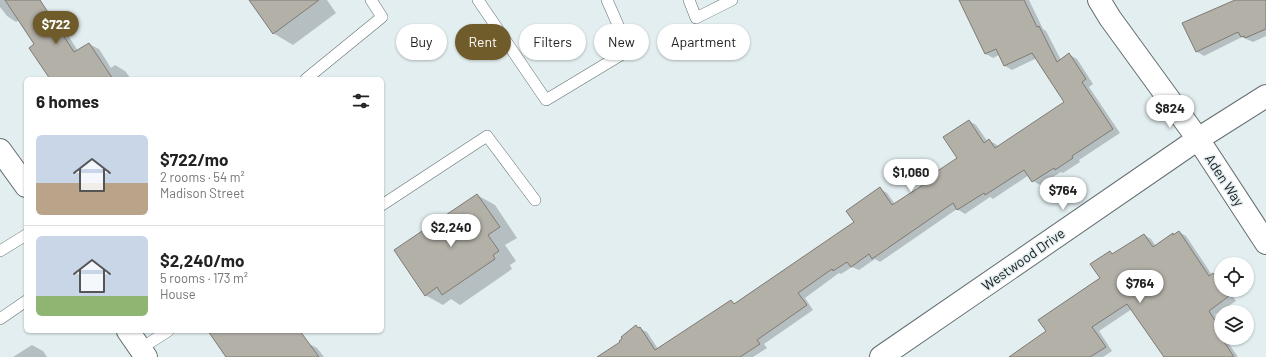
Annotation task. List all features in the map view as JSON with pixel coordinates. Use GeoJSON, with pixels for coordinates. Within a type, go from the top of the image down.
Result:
{"type":"FeatureCollection","features":[{"type":"Feature","properties":{"kind":"street","name":"Aden Way"},"geometry":{"type":"LineString","coordinates":[[1099,0],[1110,18],[1198,138],[1266,243]]}},
{"type":"Feature","properties":{"kind":"street","name":"Westwood Drive"},"geometry":{"type":"LineString","coordinates":[[881,357],[1198,138],[1266,96]]}},
{"type":"Feature","properties":{"kind":"street"},"geometry":{"type":"LineString","coordinates":[[0,150],[24,183]]}},
{"type":"Feature","properties":{"kind":"street"},"geometry":{"type":"LineString","coordinates":[[129,333],[143,353]]}},
{"type":"Feature","properties":{"kind":"lane"},"geometry":{"type":"LineString","coordinates":[[308,77],[382,17],[371,0]]}},
{"type":"Feature","properties":{"kind":"lane"},"geometry":{"type":"LineString","coordinates":[[478,0],[546,100],[629,50],[607,0]]}},
{"type":"Feature","properties":{"kind":"lane"},"geometry":{"type":"LineString","coordinates":[[689,0],[696,18],[732,0]]}},
{"type":"Feature","properties":{"kind":"lane"},"geometry":{"type":"LineString","coordinates":[[384,204],[487,136],[535,200]]}},
{"type":"Feature","properties":{"kind":"lane"},"geometry":{"type":"LineString","coordinates":[[0,251],[24,236]]}},
{"type":"Feature","properties":{"kind":"lane"},"geometry":{"type":"LineString","coordinates":[[0,319],[24,302]]}},
{"type":"Feature","properties":{"kind":"lane"},"geometry":{"type":"LineString","coordinates":[[143,353],[166,333]]}},
{"type":"Feature","properties":{"kind":"building"},"geometry":{"type":"Polygon","coordinates":[[[5,0],[40,0],[74,52],[89,43],[112,77],[49,77],[29,48],[34,44],[5,0]]]}},
{"type":"Feature","properties":{"kind":"building"},"geometry":{"type":"Polygon","coordinates":[[[249,0],[319,0],[273,34],[249,0]]]}},
{"type":"Feature","properties":{"kind":"building"},"geometry":{"type":"Polygon","coordinates":[[[959,0],[1024,0],[1037,27],[1039,26],[1057,62],[1069,53],[1086,79],[1082,82],[1113,129],[1072,156],[1073,158],[1055,170],[1054,168],[1032,182],[1024,170],[985,195],[984,193],[957,210],[953,203],[872,259],[869,254],[851,267],[847,262],[833,271],[832,269],[798,293],[807,305],[757,340],[760,344],[740,357],[597,357],[620,342],[619,341],[622,339],[621,337],[636,325],[638,328],[640,327],[655,350],[731,300],[734,304],[854,222],[846,211],[880,187],[892,205],[935,177],[933,174],[957,158],[943,137],[969,120],[984,143],[989,139],[995,148],[1064,102],[1032,53],[1004,66],[996,49],[985,54],[959,0]]]}},
{"type":"Feature","properties":{"kind":"building"},"geometry":{"type":"Polygon","coordinates":[[[1235,0],[1266,0],[1266,29],[1245,38],[1244,36],[1241,37],[1238,32],[1196,52],[1182,23],[1235,0]]]}},
{"type":"Feature","properties":{"kind":"building"},"geometry":{"type":"Polygon","coordinates":[[[477,194],[500,227],[488,235],[499,251],[493,255],[495,259],[442,295],[437,287],[425,296],[394,250],[477,194]]]}},
{"type":"Feature","properties":{"kind":"building"},"geometry":{"type":"Polygon","coordinates":[[[1179,231],[1209,276],[1213,273],[1214,274],[1214,297],[1228,297],[1217,305],[1214,305],[1214,307],[1209,311],[1214,319],[1214,345],[1226,345],[1234,357],[1164,357],[1127,304],[1092,327],[1106,347],[1090,357],[1009,357],[1046,331],[1038,320],[1100,278],[1090,264],[1110,251],[1112,254],[1144,234],[1153,247],[1173,233],[1173,235],[1179,231]]]}},
{"type":"Feature","properties":{"kind":"building"},"geometry":{"type":"Polygon","coordinates":[[[209,333],[301,333],[319,357],[226,357],[209,333]]]}}]}
